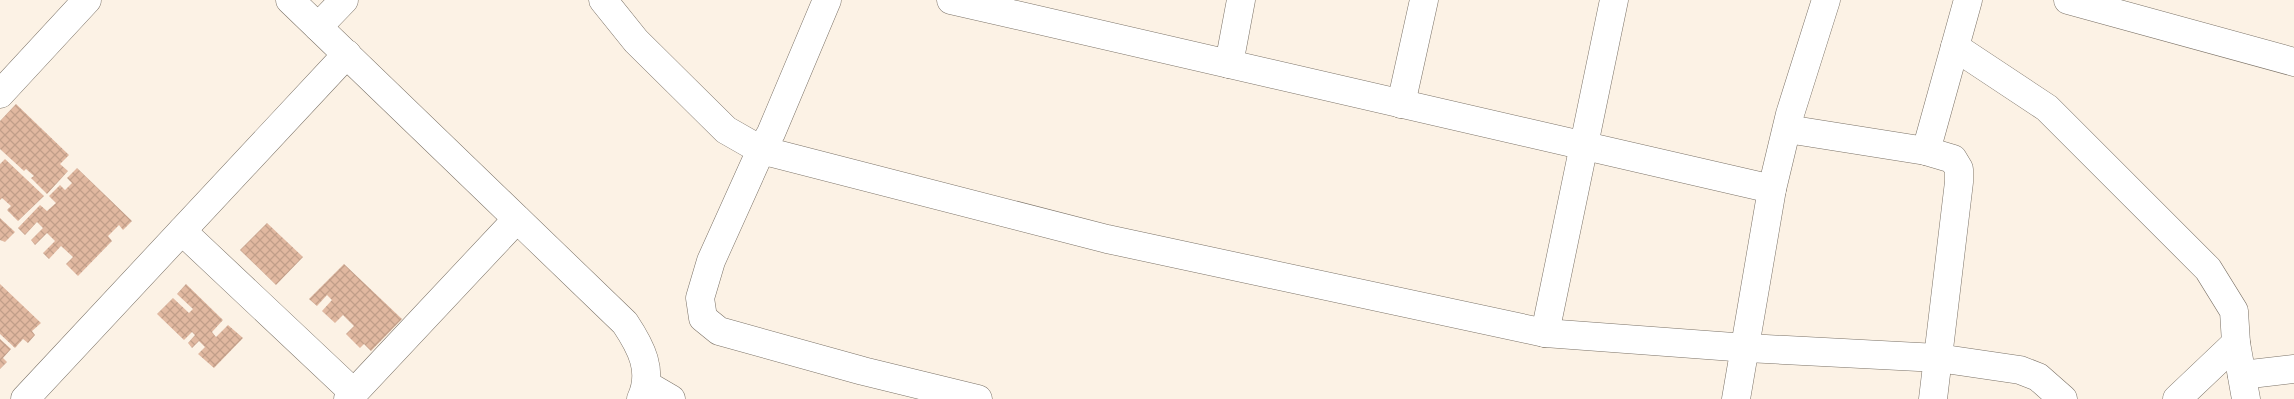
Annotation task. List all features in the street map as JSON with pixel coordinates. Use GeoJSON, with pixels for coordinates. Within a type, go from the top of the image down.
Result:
{"type":"FeatureCollection","features":[{"type":"Feature","properties":{"kind":"street"},"geometry":{"type":"LineString","coordinates":[[0,94],[88,0]]}},
{"type":"Feature","properties":{"kind":"street"},"geometry":{"type":"LineString","coordinates":[[290,0],[625,323],[636,340],[644,358],[644,392],[671,399]]}},
{"type":"Feature","properties":{"kind":"street"},"geometry":{"type":"LineString","coordinates":[[318,28],[344,0]]}},
{"type":"Feature","properties":{"kind":"street"},"geometry":{"type":"LineString","coordinates":[[603,0],[636,41],[726,130],[761,150],[1107,239],[1545,334],[1747,348],[1938,358],[2020,370],[2038,377],[2063,399]]}},
{"type":"Feature","properties":{"kind":"street"},"geometry":{"type":"LineString","coordinates":[[827,0],[771,133],[761,150],[711,262],[700,298],[704,318],[718,331],[863,371],[978,399]]}},
{"type":"Feature","properties":{"kind":"street"},"geometry":{"type":"LineString","coordinates":[[951,0],[1043,10],[1229,64],[1772,189]]}},
{"type":"Feature","properties":{"kind":"street"},"geometry":{"type":"LineString","coordinates":[[1229,64],[1241,0]]}},
{"type":"Feature","properties":{"kind":"street"},"geometry":{"type":"LineString","coordinates":[[1401,104],[1424,0]]}},
{"type":"Feature","properties":{"kind":"street"},"geometry":{"type":"LineString","coordinates":[[1545,334],[1614,0]]}},
{"type":"Feature","properties":{"kind":"street"},"geometry":{"type":"LineString","coordinates":[[1736,399],[1747,348],[1772,189],[1787,129],[1826,0]]}},
{"type":"Feature","properties":{"kind":"street"},"geometry":{"type":"LineString","coordinates":[[1926,151],[1968,0]]}},
{"type":"Feature","properties":{"kind":"street"},"geometry":{"type":"LineString","coordinates":[[2068,0],[2294,62]]}},
{"type":"Feature","properties":{"kind":"street"},"geometry":{"type":"LineString","coordinates":[[1955,47],[2047,108],[2208,270],[2234,311],[2236,343],[2244,387],[2294,369]]}},
{"type":"Feature","properties":{"kind":"street"},"geometry":{"type":"LineString","coordinates":[[25,399],[347,54]]}},
{"type":"Feature","properties":{"kind":"street"},"geometry":{"type":"LineString","coordinates":[[1787,129],[1926,151],[1953,159],[1959,169],[1933,399]]}},
{"type":"Feature","properties":{"kind":"street"},"geometry":{"type":"LineString","coordinates":[[182,231],[351,396],[517,219]]}},
{"type":"Feature","properties":{"kind":"street"},"geometry":{"type":"LineString","coordinates":[[2177,399],[2236,343]]}},
{"type":"Feature","properties":{"kind":"building"},"geometry":{"type":"Polygon","coordinates":[[[16,104],[69,155],[60,164],[68,171],[47,194],[31,178],[34,176],[26,169],[24,171],[0,149],[0,121],[16,104]]]}},
{"type":"Feature","properties":{"kind":"building"},"geometry":{"type":"Polygon","coordinates":[[[5,159],[44,196],[18,221],[7,210],[11,206],[2,198],[0,200],[0,164],[5,159]]]}},
{"type":"Feature","properties":{"kind":"building"},"geometry":{"type":"Polygon","coordinates":[[[77,168],[132,221],[123,230],[119,225],[108,236],[112,241],[78,276],[66,264],[73,257],[61,246],[49,259],[43,253],[55,241],[47,233],[35,245],[31,240],[43,228],[37,222],[25,235],[18,228],[40,205],[47,211],[56,203],[49,196],[60,185],[65,190],[72,183],[67,178],[77,168]]]}},
{"type":"Feature","properties":{"kind":"building"},"geometry":{"type":"Polygon","coordinates":[[[0,218],[15,232],[5,242],[0,240],[0,218]]]}},
{"type":"Feature","properties":{"kind":"building"},"geometry":{"type":"Polygon","coordinates":[[[267,223],[303,257],[276,285],[240,250],[267,223]]]}},
{"type":"Feature","properties":{"kind":"building"},"geometry":{"type":"Polygon","coordinates":[[[344,264],[402,319],[371,351],[364,344],[360,348],[346,334],[354,326],[343,315],[335,323],[322,311],[332,300],[327,295],[317,306],[309,299],[344,264]]]}},
{"type":"Feature","properties":{"kind":"building"},"geometry":{"type":"Polygon","coordinates":[[[0,284],[41,323],[32,331],[35,335],[28,343],[23,339],[15,348],[0,334],[0,284]]]}},
{"type":"Feature","properties":{"kind":"building"},"geometry":{"type":"Polygon","coordinates":[[[186,284],[223,320],[212,332],[216,337],[228,325],[243,338],[214,368],[198,354],[205,347],[199,341],[192,348],[188,343],[195,335],[192,332],[184,340],[157,314],[173,298],[189,313],[193,309],[177,294],[186,284]]]}},
{"type":"Feature","properties":{"kind":"building"},"geometry":{"type":"Polygon","coordinates":[[[0,339],[11,349],[3,358],[7,362],[0,369],[0,339]]]}}]}
